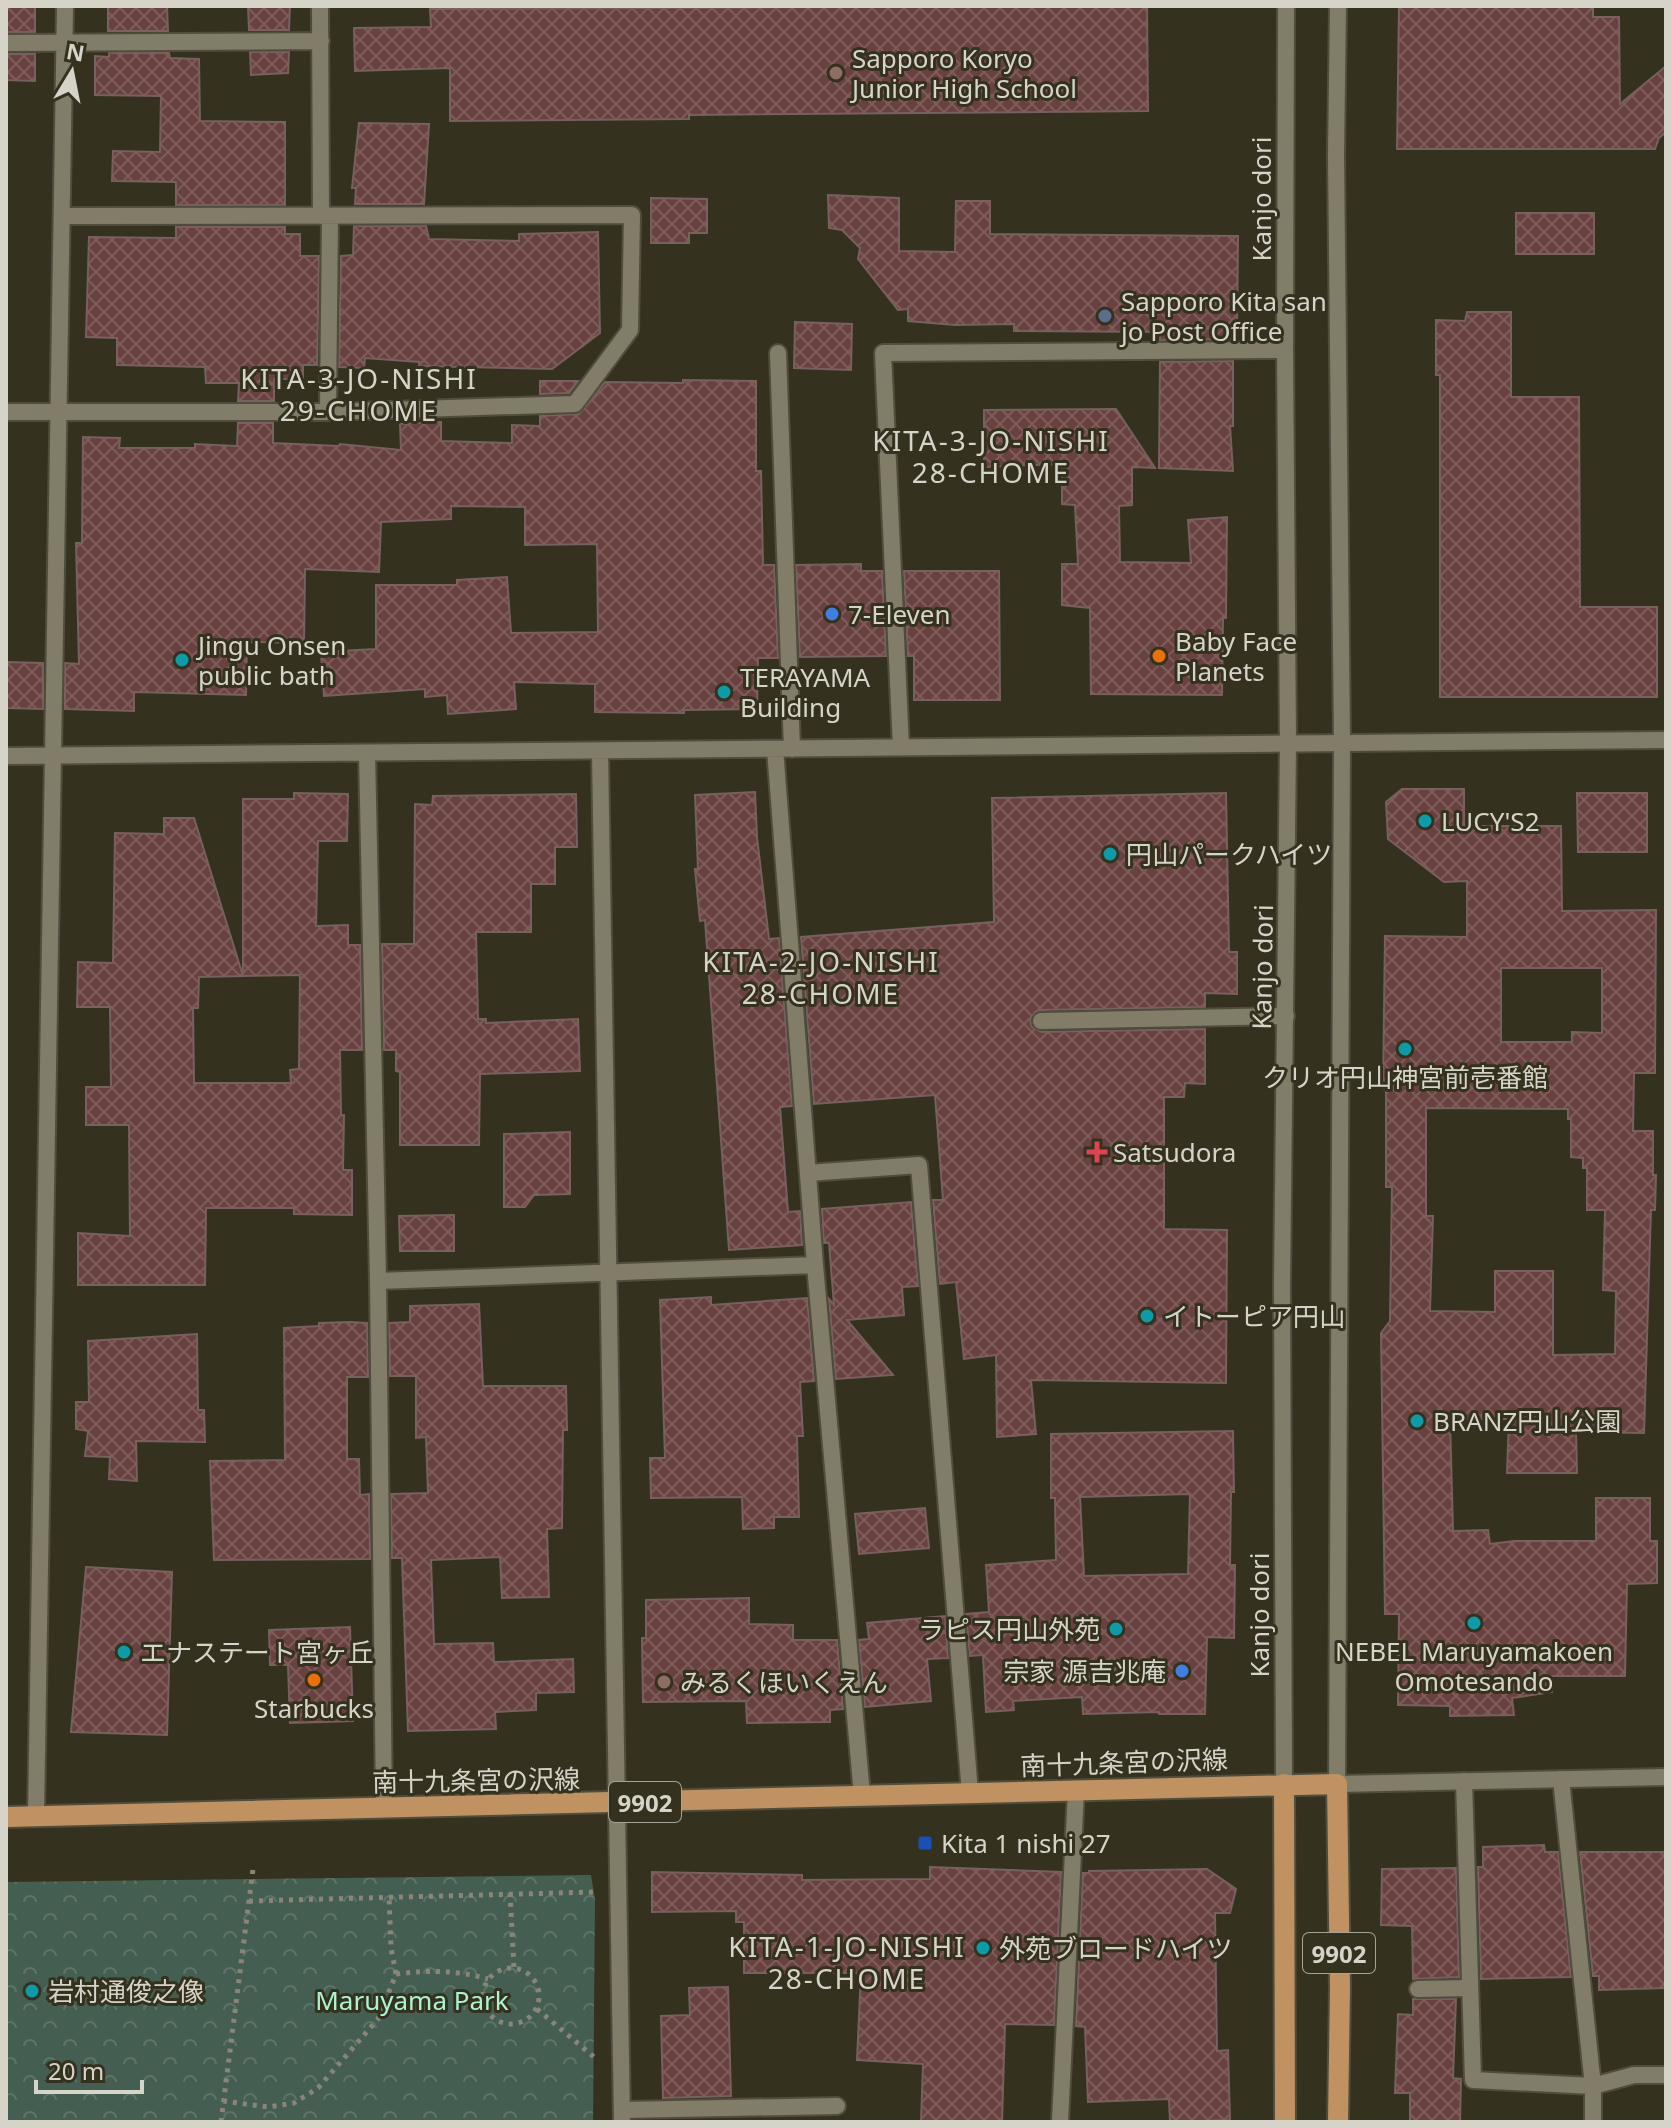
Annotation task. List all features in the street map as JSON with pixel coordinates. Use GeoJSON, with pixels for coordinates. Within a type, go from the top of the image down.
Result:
{"type":"FeatureCollection","features":[{"type":"Feature","properties":{"kind":"main road","name":"9902"},"geometry":{"type":"LineString","coordinates":[[1284,1784],[1285,2122]]}},
{"type":"Feature","properties":{"kind":"main road","name":"南十九条宮の沢線"},"geometry":{"type":"LineString","coordinates":[[6,1817],[1337,1784]]}},
{"type":"Feature","properties":{"kind":"main road","name":"9902"},"geometry":{"type":"LineString","coordinates":[[1337,1784],[1338,2122]]}},
{"type":"Feature","properties":{"kind":"street"},"geometry":{"type":"LineString","coordinates":[[36,1816],[65,6]]}},
{"type":"Feature","properties":{"kind":"street"},"geometry":{"type":"LineString","coordinates":[[320,6],[328,412]]}},
{"type":"Feature","properties":{"kind":"street","name":"Kanjo dori"},"geometry":{"type":"LineString","coordinates":[[1284,1784],[1282,1284],[1288,744],[1286,6]]}},
{"type":"Feature","properties":{"kind":"street"},"geometry":{"type":"LineString","coordinates":[[1338,6],[1337,299],[1342,743],[1337,1784],[1666,1777]]}},
{"type":"Feature","properties":{"kind":"street"},"geometry":{"type":"LineString","coordinates":[[6,43],[321,41]]}},
{"type":"Feature","properties":{"kind":"street"},"geometry":{"type":"LineString","coordinates":[[6,412],[328,412],[575,404],[630,330],[632,215],[62,216]]}},
{"type":"Feature","properties":{"kind":"street"},"geometry":{"type":"LineString","coordinates":[[901,747],[883,353],[1285,350]]}},
{"type":"Feature","properties":{"kind":"street"},"geometry":{"type":"LineString","coordinates":[[778,353],[783,749],[808,1173],[862,1795]]}},
{"type":"Feature","properties":{"kind":"street"},"geometry":{"type":"LineString","coordinates":[[6,756],[1666,740]]}},
{"type":"Feature","properties":{"kind":"street"},"geometry":{"type":"LineString","coordinates":[[600,751],[622,2116],[837,2106]]}},
{"type":"Feature","properties":{"kind":"street"},"geometry":{"type":"LineString","coordinates":[[367,753],[378,1281],[384,1808]]}},
{"type":"Feature","properties":{"kind":"street"},"geometry":{"type":"LineString","coordinates":[[1041,1021],[1286,1016]]}},
{"type":"Feature","properties":{"kind":"street"},"geometry":{"type":"LineString","coordinates":[[808,1173],[919,1165],[970,1793]]}},
{"type":"Feature","properties":{"kind":"street"},"geometry":{"type":"LineString","coordinates":[[378,1281],[815,1265]]}},
{"type":"Feature","properties":{"kind":"street"},"geometry":{"type":"LineString","coordinates":[[1561,1779],[1593,2086],[1593,2122]]}},
{"type":"Feature","properties":{"kind":"street"},"geometry":{"type":"LineString","coordinates":[[1464,1781],[1473,2080],[1593,2086],[1634,2075],[1666,2075]]}},
{"type":"Feature","properties":{"kind":"street"},"geometry":{"type":"LineString","coordinates":[[1060,2122],[1076,1790]]}},
{"type":"Feature","properties":{"kind":"street"},"geometry":{"type":"LineString","coordinates":[[1418,1989],[1470,1988]]}},
{"type":"Feature","properties":{"kind":"path"},"geometry":{"type":"LineString","coordinates":[[221,2122],[253,1869]]}},
{"type":"Feature","properties":{"kind":"path"},"geometry":{"type":"LineString","coordinates":[[249,1901],[605,1892]]}},
{"type":"Feature","properties":{"kind":"path"},"geometry":{"type":"LineString","coordinates":[[510,1893],[514,1968]]}},
{"type":"Feature","properties":{"kind":"path"},"geometry":{"type":"LineString","coordinates":[[223,2101],[268,2107],[294,2103],[318,2088],[378,2019],[396,1974],[391,1948],[389,1896]]}},
{"type":"Feature","properties":{"kind":"path"},"geometry":{"type":"LineString","coordinates":[[514,1968],[530,1975],[540,1991],[537,2009],[532,2017],[515,2025],[497,2021],[484,2007],[484,1988],[488,1979],[495,1973],[514,1968]]}},
{"type":"Feature","properties":{"kind":"path"},"geometry":{"type":"LineString","coordinates":[[396,1974],[459,1971],[488,1979]]}},
{"type":"Feature","properties":{"kind":"path"},"geometry":{"type":"LineString","coordinates":[[537,2009],[582,2049],[603,2063]]}},
{"type":"Feature","properties":{"kind":"green space","name":"Maruyama Park"},"geometry":{"type":"Polygon","coordinates":[[[591,1875],[595,1900],[593,2122],[6,2122],[6,1882],[591,1875]]]}},
{"type":"Feature","properties":{"kind":"building"},"geometry":{"type":"Polygon","coordinates":[[[6,6],[35,6],[35,32],[6,32],[6,6]]]}},
{"type":"Feature","properties":{"kind":"building"},"geometry":{"type":"Polygon","coordinates":[[[108,6],[167,6],[168,31],[108,31],[108,6]]]}},
{"type":"Feature","properties":{"kind":"building"},"geometry":{"type":"Polygon","coordinates":[[[248,6],[290,6],[289,30],[249,30],[248,6]]]}},
{"type":"Feature","properties":{"kind":"building"},"geometry":{"type":"Polygon","coordinates":[[[1147,6],[1148,111],[689,115],[689,119],[450,121],[450,68],[355,71],[354,28],[431,27],[430,9],[1147,6]]]}},
{"type":"Feature","properties":{"kind":"building"},"geometry":{"type":"Polygon","coordinates":[[[1399,6],[1593,6],[1593,17],[1619,17],[1620,104],[1666,66],[1666,132],[1659,138],[1655,149],[1397,149],[1399,6]]]}},
{"type":"Feature","properties":{"kind":"building"},"geometry":{"type":"Polygon","coordinates":[[[250,52],[289,52],[288,73],[251,75],[250,52]]]}},
{"type":"Feature","properties":{"kind":"building"},"geometry":{"type":"Polygon","coordinates":[[[109,53],[169,53],[170,58],[199,59],[200,121],[285,122],[285,205],[176,205],[176,182],[112,181],[113,151],[160,152],[161,96],[95,95],[95,56],[109,57],[109,53]]]}},
{"type":"Feature","properties":{"kind":"building"},"geometry":{"type":"Polygon","coordinates":[[[6,54],[35,54],[35,81],[6,80],[6,54]]]}},
{"type":"Feature","properties":{"kind":"building"},"geometry":{"type":"Polygon","coordinates":[[[359,123],[429,124],[424,204],[355,204],[356,188],[352,188],[359,123]]]}},
{"type":"Feature","properties":{"kind":"building"},"geometry":{"type":"Polygon","coordinates":[[[828,195],[899,198],[899,251],[955,252],[956,201],[990,201],[990,234],[1238,236],[1237,333],[1233,333],[1233,339],[1160,340],[1160,332],[1014,331],[1014,324],[955,325],[908,321],[908,309],[898,310],[858,259],[860,248],[842,230],[829,228],[828,195]]]}},
{"type":"Feature","properties":{"kind":"building"},"geometry":{"type":"Polygon","coordinates":[[[651,198],[707,199],[707,233],[689,233],[689,243],[651,243],[651,198]]]}},
{"type":"Feature","properties":{"kind":"building"},"geometry":{"type":"Polygon","coordinates":[[[1516,213],[1594,213],[1594,254],[1516,254],[1516,213]]]}},
{"type":"Feature","properties":{"kind":"building"},"geometry":{"type":"Polygon","coordinates":[[[354,226],[426,226],[429,239],[519,241],[519,234],[598,232],[600,333],[552,369],[419,366],[419,362],[365,358],[364,368],[339,367],[341,256],[353,255],[354,226]]]}},
{"type":"Feature","properties":{"kind":"building"},"geometry":{"type":"Polygon","coordinates":[[[176,227],[285,227],[285,234],[300,234],[300,256],[319,256],[317,365],[303,365],[303,379],[274,379],[274,401],[238,401],[239,383],[206,383],[205,367],[117,365],[117,338],[86,337],[89,237],[176,238],[176,227]]]}},
{"type":"Feature","properties":{"kind":"building"},"geometry":{"type":"Polygon","coordinates":[[[1467,312],[1511,312],[1511,397],[1579,397],[1580,607],[1657,607],[1657,697],[1440,697],[1440,375],[1436,375],[1436,320],[1465,321],[1467,312]]]}},
{"type":"Feature","properties":{"kind":"building"},"geometry":{"type":"Polygon","coordinates":[[[795,322],[852,324],[851,370],[794,368],[795,322]]]}},
{"type":"Feature","properties":{"kind":"building"},"geometry":{"type":"Polygon","coordinates":[[[1233,361],[1233,426],[1230,426],[1233,471],[1159,468],[1160,362],[1233,361]]]}},
{"type":"Feature","properties":{"kind":"building"},"geometry":{"type":"Polygon","coordinates":[[[683,380],[756,381],[756,471],[761,471],[763,565],[774,565],[778,658],[758,658],[757,709],[684,710],[684,713],[595,712],[595,684],[514,682],[516,709],[448,714],[447,695],[425,697],[425,689],[324,696],[321,652],[376,649],[376,585],[457,585],[457,580],[507,577],[511,633],[598,632],[597,544],[525,545],[525,507],[451,506],[451,519],[381,522],[379,572],[305,569],[304,643],[247,642],[246,695],[134,692],[134,711],[65,709],[65,663],[79,664],[76,543],[82,543],[83,437],[120,438],[119,448],[195,448],[195,444],[237,446],[238,423],[273,423],[273,443],[340,444],[401,450],[400,424],[441,422],[441,441],[512,443],[512,425],[540,426],[540,416],[579,414],[605,382],[683,383],[683,380]]]}},
{"type":"Feature","properties":{"kind":"building"},"geometry":{"type":"Polygon","coordinates":[[[540,381],[578,381],[569,393],[540,394],[540,381]]]}},
{"type":"Feature","properties":{"kind":"building"},"geometry":{"type":"Polygon","coordinates":[[[1116,409],[1155,468],[1132,467],[1132,505],[1119,506],[1120,562],[1191,563],[1188,520],[1227,517],[1222,695],[1091,694],[1090,608],[1062,605],[1062,564],[1078,564],[1075,505],[1062,504],[1062,464],[984,467],[984,410],[1116,409]]]}},
{"type":"Feature","properties":{"kind":"building"},"geometry":{"type":"Polygon","coordinates":[[[861,564],[861,571],[882,571],[886,656],[800,657],[796,565],[861,564]]]}},
{"type":"Feature","properties":{"kind":"building"},"geometry":{"type":"Polygon","coordinates":[[[904,571],[999,571],[1000,700],[914,700],[914,656],[908,656],[904,571]]]}},
{"type":"Feature","properties":{"kind":"building"},"geometry":{"type":"Polygon","coordinates":[[[6,662],[43,663],[43,709],[6,708],[6,662]]]}},
{"type":"Feature","properties":{"kind":"building"},"geometry":{"type":"Polygon","coordinates":[[[1402,789],[1464,789],[1464,826],[1561,826],[1562,911],[1656,910],[1655,1073],[1634,1073],[1633,1131],[1653,1131],[1653,1175],[1656,1175],[1655,1210],[1651,1210],[1644,1433],[1576,1432],[1577,1473],[1507,1473],[1509,1419],[1450,1419],[1453,1531],[1488,1530],[1490,1544],[1596,1541],[1596,1498],[1650,1498],[1650,1541],[1657,1541],[1657,1583],[1627,1584],[1625,1676],[1550,1676],[1552,1692],[1512,1698],[1514,1715],[1450,1716],[1450,1706],[1398,1705],[1399,1614],[1385,1614],[1381,1333],[1390,1321],[1392,1187],[1386,1187],[1386,1089],[1383,1089],[1385,936],[1467,937],[1467,881],[1444,882],[1388,839],[1386,802],[1402,789]],[[1501,968],[1501,1042],[1572,1042],[1572,1032],[1602,1033],[1602,968],[1501,968]],[[1426,1108],[1426,1216],[1433,1216],[1430,1311],[1495,1312],[1495,1271],[1553,1271],[1553,1355],[1615,1354],[1616,1291],[1603,1290],[1605,1210],[1587,1210],[1587,1168],[1583,1168],[1583,1158],[1571,1157],[1568,1109],[1426,1108]]]}},
{"type":"Feature","properties":{"kind":"building"},"geometry":{"type":"Polygon","coordinates":[[[755,792],[769,939],[779,938],[792,1106],[780,1107],[788,1212],[800,1211],[802,1245],[729,1250],[705,920],[700,921],[695,869],[698,869],[695,795],[755,792]]]}},
{"type":"Feature","properties":{"kind":"building"},"geometry":{"type":"Polygon","coordinates":[[[294,793],[348,794],[347,841],[318,841],[316,926],[348,925],[348,945],[360,945],[362,1050],[340,1050],[343,1170],[352,1170],[352,1215],[294,1214],[294,1208],[206,1208],[205,1285],[78,1285],[78,1233],[130,1236],[129,1125],[86,1125],[86,1087],[111,1087],[110,1007],[77,1007],[78,962],[113,963],[115,833],[164,834],[164,818],[194,818],[243,976],[243,799],[294,799],[294,793]],[[300,975],[199,977],[198,1008],[193,1008],[194,1083],[291,1083],[290,1070],[299,1069],[300,975]]]}},
{"type":"Feature","properties":{"kind":"building"},"geometry":{"type":"Polygon","coordinates":[[[1226,793],[1229,952],[1237,952],[1237,994],[1205,993],[1205,1007],[1041,1010],[1035,1012],[1030,1020],[1032,1027],[1041,1032],[1205,1029],[1205,1084],[1185,1083],[1184,1097],[1164,1097],[1164,1229],[1227,1230],[1226,1383],[1031,1380],[1036,1434],[997,1437],[996,1355],[964,1359],[956,1282],[940,1284],[933,1200],[943,1200],[935,1095],[814,1104],[801,937],[994,922],[992,798],[1226,793]]]}},
{"type":"Feature","properties":{"kind":"building"},"geometry":{"type":"Polygon","coordinates":[[[1577,793],[1647,793],[1647,852],[1578,852],[1577,793]]]}},
{"type":"Feature","properties":{"kind":"building"},"geometry":{"type":"Polygon","coordinates":[[[576,794],[577,847],[555,847],[555,884],[531,884],[531,932],[476,932],[478,1019],[486,1019],[486,1023],[578,1019],[580,1071],[480,1074],[479,1145],[400,1145],[400,1072],[396,1071],[396,1050],[384,1050],[382,944],[414,944],[415,804],[432,805],[433,796],[576,794]]]}},
{"type":"Feature","properties":{"kind":"building"},"geometry":{"type":"Polygon","coordinates":[[[570,1132],[570,1194],[534,1195],[525,1207],[504,1207],[504,1134],[570,1132]]]}},
{"type":"Feature","properties":{"kind":"building"},"geometry":{"type":"Polygon","coordinates":[[[911,1202],[918,1286],[902,1287],[904,1315],[847,1320],[893,1375],[836,1379],[829,1299],[834,1305],[829,1243],[824,1243],[822,1209],[911,1202]]]}},
{"type":"Feature","properties":{"kind":"building"},"geometry":{"type":"Polygon","coordinates":[[[454,1215],[454,1251],[400,1251],[399,1216],[454,1215]]]}},
{"type":"Feature","properties":{"kind":"building"},"geometry":{"type":"Polygon","coordinates":[[[711,1297],[711,1305],[807,1298],[814,1381],[800,1382],[803,1436],[797,1436],[799,1517],[774,1517],[774,1528],[743,1529],[742,1497],[651,1498],[650,1458],[665,1458],[660,1300],[711,1297]]]}},
{"type":"Feature","properties":{"kind":"building"},"geometry":{"type":"Polygon","coordinates":[[[479,1304],[483,1386],[566,1386],[562,1528],[547,1529],[549,1597],[502,1598],[500,1557],[431,1560],[434,1644],[493,1643],[494,1662],[573,1659],[574,1692],[536,1693],[536,1710],[495,1712],[496,1729],[408,1731],[402,1558],[392,1558],[391,1494],[428,1493],[426,1437],[416,1438],[416,1376],[390,1376],[389,1323],[410,1322],[410,1306],[479,1304]]]}},
{"type":"Feature","properties":{"kind":"building"},"geometry":{"type":"Polygon","coordinates":[[[367,1323],[368,1377],[347,1377],[347,1459],[359,1459],[360,1495],[369,1494],[370,1559],[214,1560],[210,1461],[285,1460],[284,1328],[367,1323]]]}},
{"type":"Feature","properties":{"kind":"building"},"geometry":{"type":"Polygon","coordinates":[[[197,1334],[198,1410],[204,1410],[205,1442],[136,1441],[137,1481],[109,1479],[110,1457],[85,1456],[88,1431],[76,1429],[76,1402],[89,1402],[88,1341],[197,1334]]]}},
{"type":"Feature","properties":{"kind":"building"},"geometry":{"type":"Polygon","coordinates":[[[1233,1431],[1230,1565],[1235,1565],[1234,1638],[1207,1637],[1205,1714],[1083,1714],[1082,1697],[1013,1701],[1014,1710],[986,1712],[983,1655],[970,1656],[966,1614],[989,1612],[986,1565],[1056,1560],[1055,1498],[1051,1498],[1051,1434],[1233,1431]],[[1190,1494],[1080,1497],[1084,1576],[1188,1574],[1190,1494]]]}},
{"type":"Feature","properties":{"kind":"building"},"geometry":{"type":"Polygon","coordinates":[[[925,1508],[929,1548],[859,1554],[855,1514],[925,1508]]]}},
{"type":"Feature","properties":{"kind":"building","name":"エナステート宮ヶ丘"},"geometry":{"type":"Polygon","coordinates":[[[86,1567],[172,1572],[167,1735],[71,1732],[86,1567]]]}},
{"type":"Feature","properties":{"kind":"building"},"geometry":{"type":"Polygon","coordinates":[[[749,1598],[749,1624],[793,1625],[793,1640],[837,1640],[843,1709],[830,1710],[830,1722],[747,1723],[746,1701],[643,1702],[642,1638],[646,1638],[646,1600],[749,1598]]]}},
{"type":"Feature","properties":{"kind":"building"},"geometry":{"type":"Polygon","coordinates":[[[945,1616],[948,1658],[927,1659],[931,1701],[865,1707],[859,1640],[869,1639],[867,1623],[945,1616]]]}},
{"type":"Feature","properties":{"kind":"building"},"geometry":{"type":"Polygon","coordinates":[[[350,1627],[353,1721],[290,1723],[288,1665],[270,1665],[269,1630],[350,1627]]]}},
{"type":"Feature","properties":{"kind":"building"},"geometry":{"type":"Polygon","coordinates":[[[1544,1845],[1545,1852],[1558,1852],[1571,1977],[1481,1979],[1478,1867],[1483,1867],[1483,1847],[1544,1845]]]}},
{"type":"Feature","properties":{"kind":"building"},"geometry":{"type":"Polygon","coordinates":[[[1580,1852],[1666,1852],[1666,1988],[1599,1990],[1599,1976],[1593,1976],[1580,1852]]]}},
{"type":"Feature","properties":{"kind":"building"},"geometry":{"type":"Polygon","coordinates":[[[930,1867],[1061,1872],[1054,2025],[1005,2024],[1002,2122],[921,2122],[923,2064],[857,2060],[861,1973],[744,1973],[744,1922],[736,1922],[736,1911],[652,1912],[652,1872],[802,1875],[802,1880],[930,1879],[930,1867]]]}},
{"type":"Feature","properties":{"kind":"building"},"geometry":{"type":"Polygon","coordinates":[[[1456,1868],[1459,1977],[1413,1979],[1412,1926],[1381,1925],[1382,1869],[1456,1868]]]}},
{"type":"Feature","properties":{"kind":"building"},"geometry":{"type":"Polygon","coordinates":[[[1207,1869],[1236,1889],[1230,1913],[1215,1913],[1217,2051],[1228,2050],[1230,2120],[1170,2122],[1169,2099],[1088,2102],[1085,2027],[1076,2026],[1083,1873],[1207,1869]]]}},
{"type":"Feature","properties":{"kind":"building"},"geometry":{"type":"Polygon","coordinates":[[[728,1987],[731,2096],[663,2098],[661,2016],[690,2015],[689,1988],[728,1987]]]}},
{"type":"Feature","properties":{"kind":"building"},"geometry":{"type":"Polygon","coordinates":[[[1413,1999],[1456,1999],[1453,2078],[1461,2079],[1460,2122],[1410,2122],[1410,2093],[1395,2093],[1398,2014],[1413,2015],[1413,1999]]]}},
{"type":"Feature","properties":{"kind":"place","name":"Sapporo Koryo Junior High School"},"geometry":{"type":"Point","coordinates":[836,73]}},
{"type":"Feature","properties":{"kind":"place","name":"Sapporo Kita san jo Post Office"},"geometry":{"type":"Point","coordinates":[1105,316]}},
{"type":"Feature","properties":{"kind":"place","name":"7-Eleven"},"geometry":{"type":"Point","coordinates":[832,614]}},
{"type":"Feature","properties":{"kind":"place","name":"Baby Face Planets"},"geometry":{"type":"Point","coordinates":[1159,656]}},
{"type":"Feature","properties":{"kind":"place","name":"Jingu Onsen public bath"},"geometry":{"type":"Point","coordinates":[182,660]}},
{"type":"Feature","properties":{"kind":"place","name":"TERAYAMA Building"},"geometry":{"type":"Point","coordinates":[724,692]}},
{"type":"Feature","properties":{"kind":"place","name":"LUCY'S2"},"geometry":{"type":"Point","coordinates":[1425,821]}},
{"type":"Feature","properties":{"kind":"place","name":"円山パークハイツ"},"geometry":{"type":"Point","coordinates":[1110,854]}},
{"type":"Feature","properties":{"kind":"place","name":"クリオ円山神宮前壱番館"},"geometry":{"type":"Point","coordinates":[1405,1049]}},
{"type":"Feature","properties":{"kind":"place","name":"Satsudora"},"geometry":{"type":"Point","coordinates":[1097,1152]}},
{"type":"Feature","properties":{"kind":"place","name":"イトーピア円山"},"geometry":{"type":"Point","coordinates":[1147,1316]}},
{"type":"Feature","properties":{"kind":"place","name":"BRANZ円山公園"},"geometry":{"type":"Point","coordinates":[1417,1421]}},
{"type":"Feature","properties":{"kind":"place","name":"NEBEL Maruyamakoen Omotesando"},"geometry":{"type":"Point","coordinates":[1474,1623]}},
{"type":"Feature","properties":{"kind":"place","name":"ラピス円山外苑"},"geometry":{"type":"Point","coordinates":[1116,1629]}},
{"type":"Feature","properties":{"kind":"place","name":"エナステート宮ヶ丘"},"geometry":{"type":"Point","coordinates":[124,1652]}},
{"type":"Feature","properties":{"kind":"place","name":"宗家 源吉兆庵"},"geometry":{"type":"Point","coordinates":[1182,1671]}},
{"type":"Feature","properties":{"kind":"place","name":"Starbucks"},"geometry":{"type":"Point","coordinates":[314,1680]}},
{"type":"Feature","properties":{"kind":"place","name":"みるくほいくえん"},"geometry":{"type":"Point","coordinates":[664,1682]}},
{"type":"Feature","properties":{"kind":"place","name":"Kita 1 nishi 27"},"geometry":{"type":"Point","coordinates":[925,1843]}},
{"type":"Feature","properties":{"kind":"place","name":"外苑ブロードハイツ"},"geometry":{"type":"Point","coordinates":[983,1948]}},
{"type":"Feature","properties":{"kind":"place","name":"岩村通俊之像"},"geometry":{"type":"Point","coordinates":[32,1991]}},
{"type":"Feature","properties":{"kind":"district","name":"KITA-3-JO-NISHI 29-CHOME"},"geometry":{"type":"Point","coordinates":[359,394]}},
{"type":"Feature","properties":{"kind":"district","name":"KITA-3-JO-NISHI 28-CHOME"},"geometry":{"type":"Point","coordinates":[991,456]}},
{"type":"Feature","properties":{"kind":"district","name":"KITA-2-JO-NISHI 28-CHOME"},"geometry":{"type":"Point","coordinates":[821,977]}},
{"type":"Feature","properties":{"kind":"district","name":"KITA-1-JO-NISHI 28-CHOME"},"geometry":{"type":"Point","coordinates":[847,1962]}}]}
